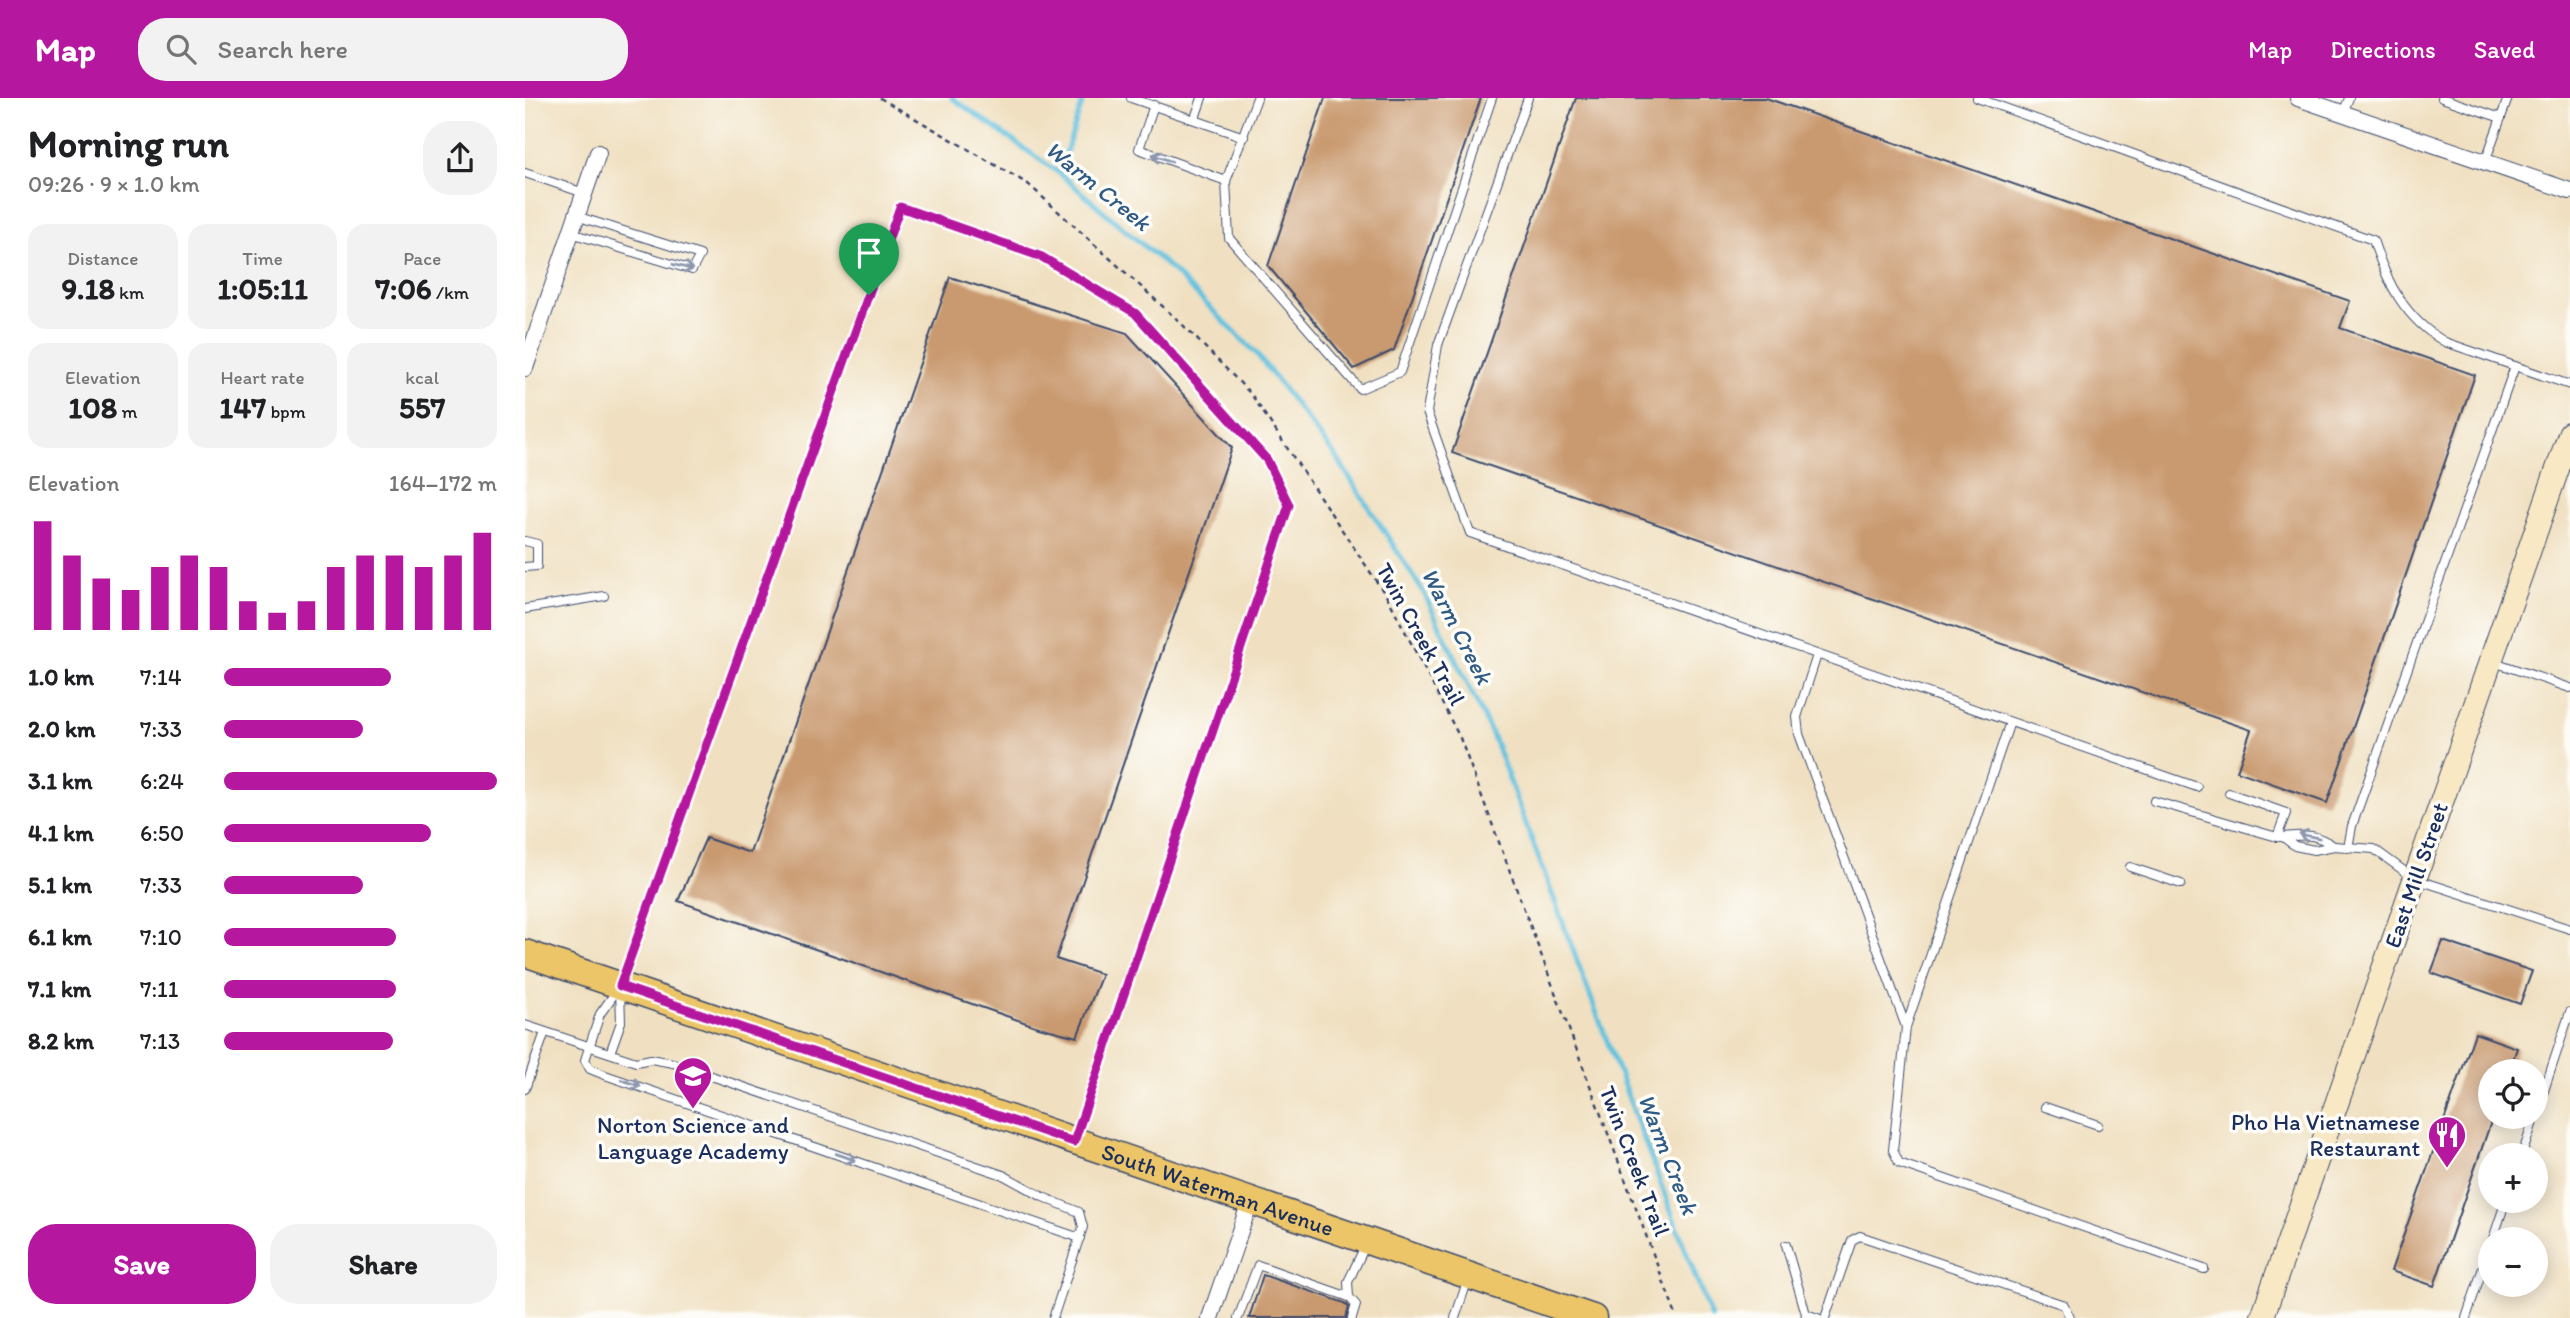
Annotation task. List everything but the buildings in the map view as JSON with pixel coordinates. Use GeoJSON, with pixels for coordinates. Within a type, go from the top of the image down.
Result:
{"type":"FeatureCollection","features":[{"type":"Feature","properties":{"kind":"main road","name":"East Mill Street"},"geometry":{"type":"LineString","coordinates":[[2262,1318],[2570,432]]}},
{"type":"Feature","properties":{"kind":"main road","name":"South Waterman Avenue"},"geometry":{"type":"LineString","coordinates":[[525,953],[1593,1318]]}},
{"type":"Feature","properties":{"kind":"street"},"geometry":{"type":"LineString","coordinates":[[2298,98],[2346,106],[2486,162],[2570,191]]}},
{"type":"Feature","properties":{"kind":"street"},"geometry":{"type":"LineString","coordinates":[[525,368],[598,153]]}},
{"type":"Feature","properties":{"kind":"street"},"geometry":{"type":"LineString","coordinates":[[1210,1318],[1250,1202]]}},
{"type":"Feature","properties":{"kind":"lane"},"geometry":{"type":"LineString","coordinates":[[1131,98],[1244,137]]}},
{"type":"Feature","properties":{"kind":"lane"},"geometry":{"type":"LineString","coordinates":[[1195,118],[1202,98]]}},
{"type":"Feature","properties":{"kind":"lane"},"geometry":{"type":"LineString","coordinates":[[1257,98],[1226,181],[1229,237],[1360,389],[1400,372],[1492,98]]}},
{"type":"Feature","properties":{"kind":"lane"},"geometry":{"type":"LineString","coordinates":[[1528,98],[1438,345],[1427,412],[1471,533],[2197,787]]}},
{"type":"Feature","properties":{"kind":"lane"},"geometry":{"type":"LineString","coordinates":[[1977,98],[2373,240],[2383,271],[2407,312],[2427,331],[2445,342],[2570,385]]}},
{"type":"Feature","properties":{"kind":"lane"},"geometry":{"type":"LineString","coordinates":[[2442,98],[2501,118]]}},
{"type":"Feature","properties":{"kind":"lane"},"geometry":{"type":"LineString","coordinates":[[2486,162],[2508,98]]}},
{"type":"Feature","properties":{"kind":"lane"},"geometry":{"type":"LineString","coordinates":[[1154,105],[1139,149],[1226,181]]}},
{"type":"Feature","properties":{"kind":"lane"},"geometry":{"type":"LineString","coordinates":[[525,173],[584,193]]}},
{"type":"Feature","properties":{"kind":"lane"},"geometry":{"type":"LineString","coordinates":[[1074,1142],[1289,505],[1267,460],[1135,313],[1042,257],[900,207],[620,986],[600,1014],[585,1060],[590,1069],[1080,1238]]}},
{"type":"Feature","properties":{"kind":"lane"},"geometry":{"type":"LineString","coordinates":[[571,233],[692,270],[700,256],[576,216]]}},
{"type":"Feature","properties":{"kind":"lane"},"geometry":{"type":"LineString","coordinates":[[656,259],[661,242]]}},
{"type":"Feature","properties":{"kind":"lane"},"geometry":{"type":"LineString","coordinates":[[2348,848],[2352,825],[2515,366]]}},
{"type":"Feature","properties":{"kind":"lane"},"geometry":{"type":"LineString","coordinates":[[525,541],[537,544],[537,566],[525,567]]}},
{"type":"Feature","properties":{"kind":"lane"},"geometry":{"type":"LineString","coordinates":[[525,609],[604,596]]}},
{"type":"Feature","properties":{"kind":"lane"},"geometry":{"type":"LineString","coordinates":[[1817,655],[1797,716],[1798,734],[1906,1027]]}},
{"type":"Feature","properties":{"kind":"lane"},"geometry":{"type":"LineString","coordinates":[[2491,661],[2570,688]]}},
{"type":"Feature","properties":{"kind":"lane"},"geometry":{"type":"LineString","coordinates":[[2010,722],[1906,1027],[1893,1150],[1899,1163],[2204,1269]]}},
{"type":"Feature","properties":{"kind":"lane"},"geometry":{"type":"LineString","coordinates":[[2229,793],[2285,813],[2280,837]]}},
{"type":"Feature","properties":{"kind":"lane"},"geometry":{"type":"LineString","coordinates":[[2154,801],[2280,837],[2295,846],[2314,850],[2334,846],[2374,849],[2415,879],[2570,929]]}},
{"type":"Feature","properties":{"kind":"lane"},"geometry":{"type":"LineString","coordinates":[[2280,837],[2317,835],[2334,846]]}},
{"type":"Feature","properties":{"kind":"lane"},"geometry":{"type":"LineString","coordinates":[[2130,867],[2181,884]]}},
{"type":"Feature","properties":{"kind":"lane"},"geometry":{"type":"LineString","coordinates":[[610,1053],[621,1022],[620,986]]}},
{"type":"Feature","properties":{"kind":"lane"},"geometry":{"type":"LineString","coordinates":[[2548,1077],[2570,1012]]}},
{"type":"Feature","properties":{"kind":"lane"},"geometry":{"type":"LineString","coordinates":[[525,1025],[636,1062],[651,1059],[673,1063],[1003,1175],[1043,1198],[1079,1212],[1083,1227],[1053,1318]]}},
{"type":"Feature","properties":{"kind":"lane"},"geometry":{"type":"LineString","coordinates":[[525,1089],[545,1032]]}},
{"type":"Feature","properties":{"kind":"lane"},"geometry":{"type":"LineString","coordinates":[[2045,1107],[2098,1125]]}},
{"type":"Feature","properties":{"kind":"lane"},"geometry":{"type":"LineString","coordinates":[[1825,1318],[1852,1240],[1860,1236],[2064,1305],[2070,1318]]}},
{"type":"Feature","properties":{"kind":"lane"},"geometry":{"type":"LineString","coordinates":[[1349,1297],[1348,1282],[1367,1241]]}},
{"type":"Feature","properties":{"kind":"lane"},"geometry":{"type":"LineString","coordinates":[[1786,1245],[1806,1316],[1818,1318]]}},
{"type":"Feature","properties":{"kind":"lane"},"geometry":{"type":"LineString","coordinates":[[1238,1318],[1258,1265],[1349,1297],[1356,1305],[1352,1318]]}},
{"type":"Feature","properties":{"kind":"lane"},"geometry":{"type":"LineString","coordinates":[[1455,1318],[1469,1276]]}},
{"type":"Feature","properties":{"kind":"lane"},"geometry":{"type":"LineString","coordinates":[[2466,1318],[2478,1282]]}},
{"type":"Feature","properties":{"kind":"path","name":"Twin Creek Trail"},"geometry":{"type":"LineString","coordinates":[[880,98],[1028,184],[1181,323],[1251,394],[1389,600],[1460,738],[1677,1318]]}},
{"type":"Feature","properties":{"kind":"waterway","name":"Warm Creek"},"geometry":{"type":"LineString","coordinates":[[952,98],[1059,173],[1171,269],[1255,352],[1337,458],[1424,593],[1494,739],[1711,1318]]}},
{"type":"Feature","properties":{"kind":"waterway"},"geometry":{"type":"LineString","coordinates":[[1059,173],[1084,98]]}},
{"type":"Feature","properties":{"kind":"place","name":"Norton Science and Language Academy"},"geometry":{"type":"Point","coordinates":[693,1110]}},
{"type":"Feature","properties":{"kind":"place","name":"Pho Ha Vietnamese Restaurant"},"geometry":{"type":"Point","coordinates":[2447,1169]}},
{"type":"Feature","properties":{"kind":"route"},"geometry":{"type":"LineString","coordinates":[[900,207],[1042,257],[1135,313],[1267,460],[1289,505],[1125,983],[1074,1142],[620,986],[869,295],[900,207]]}}]}
